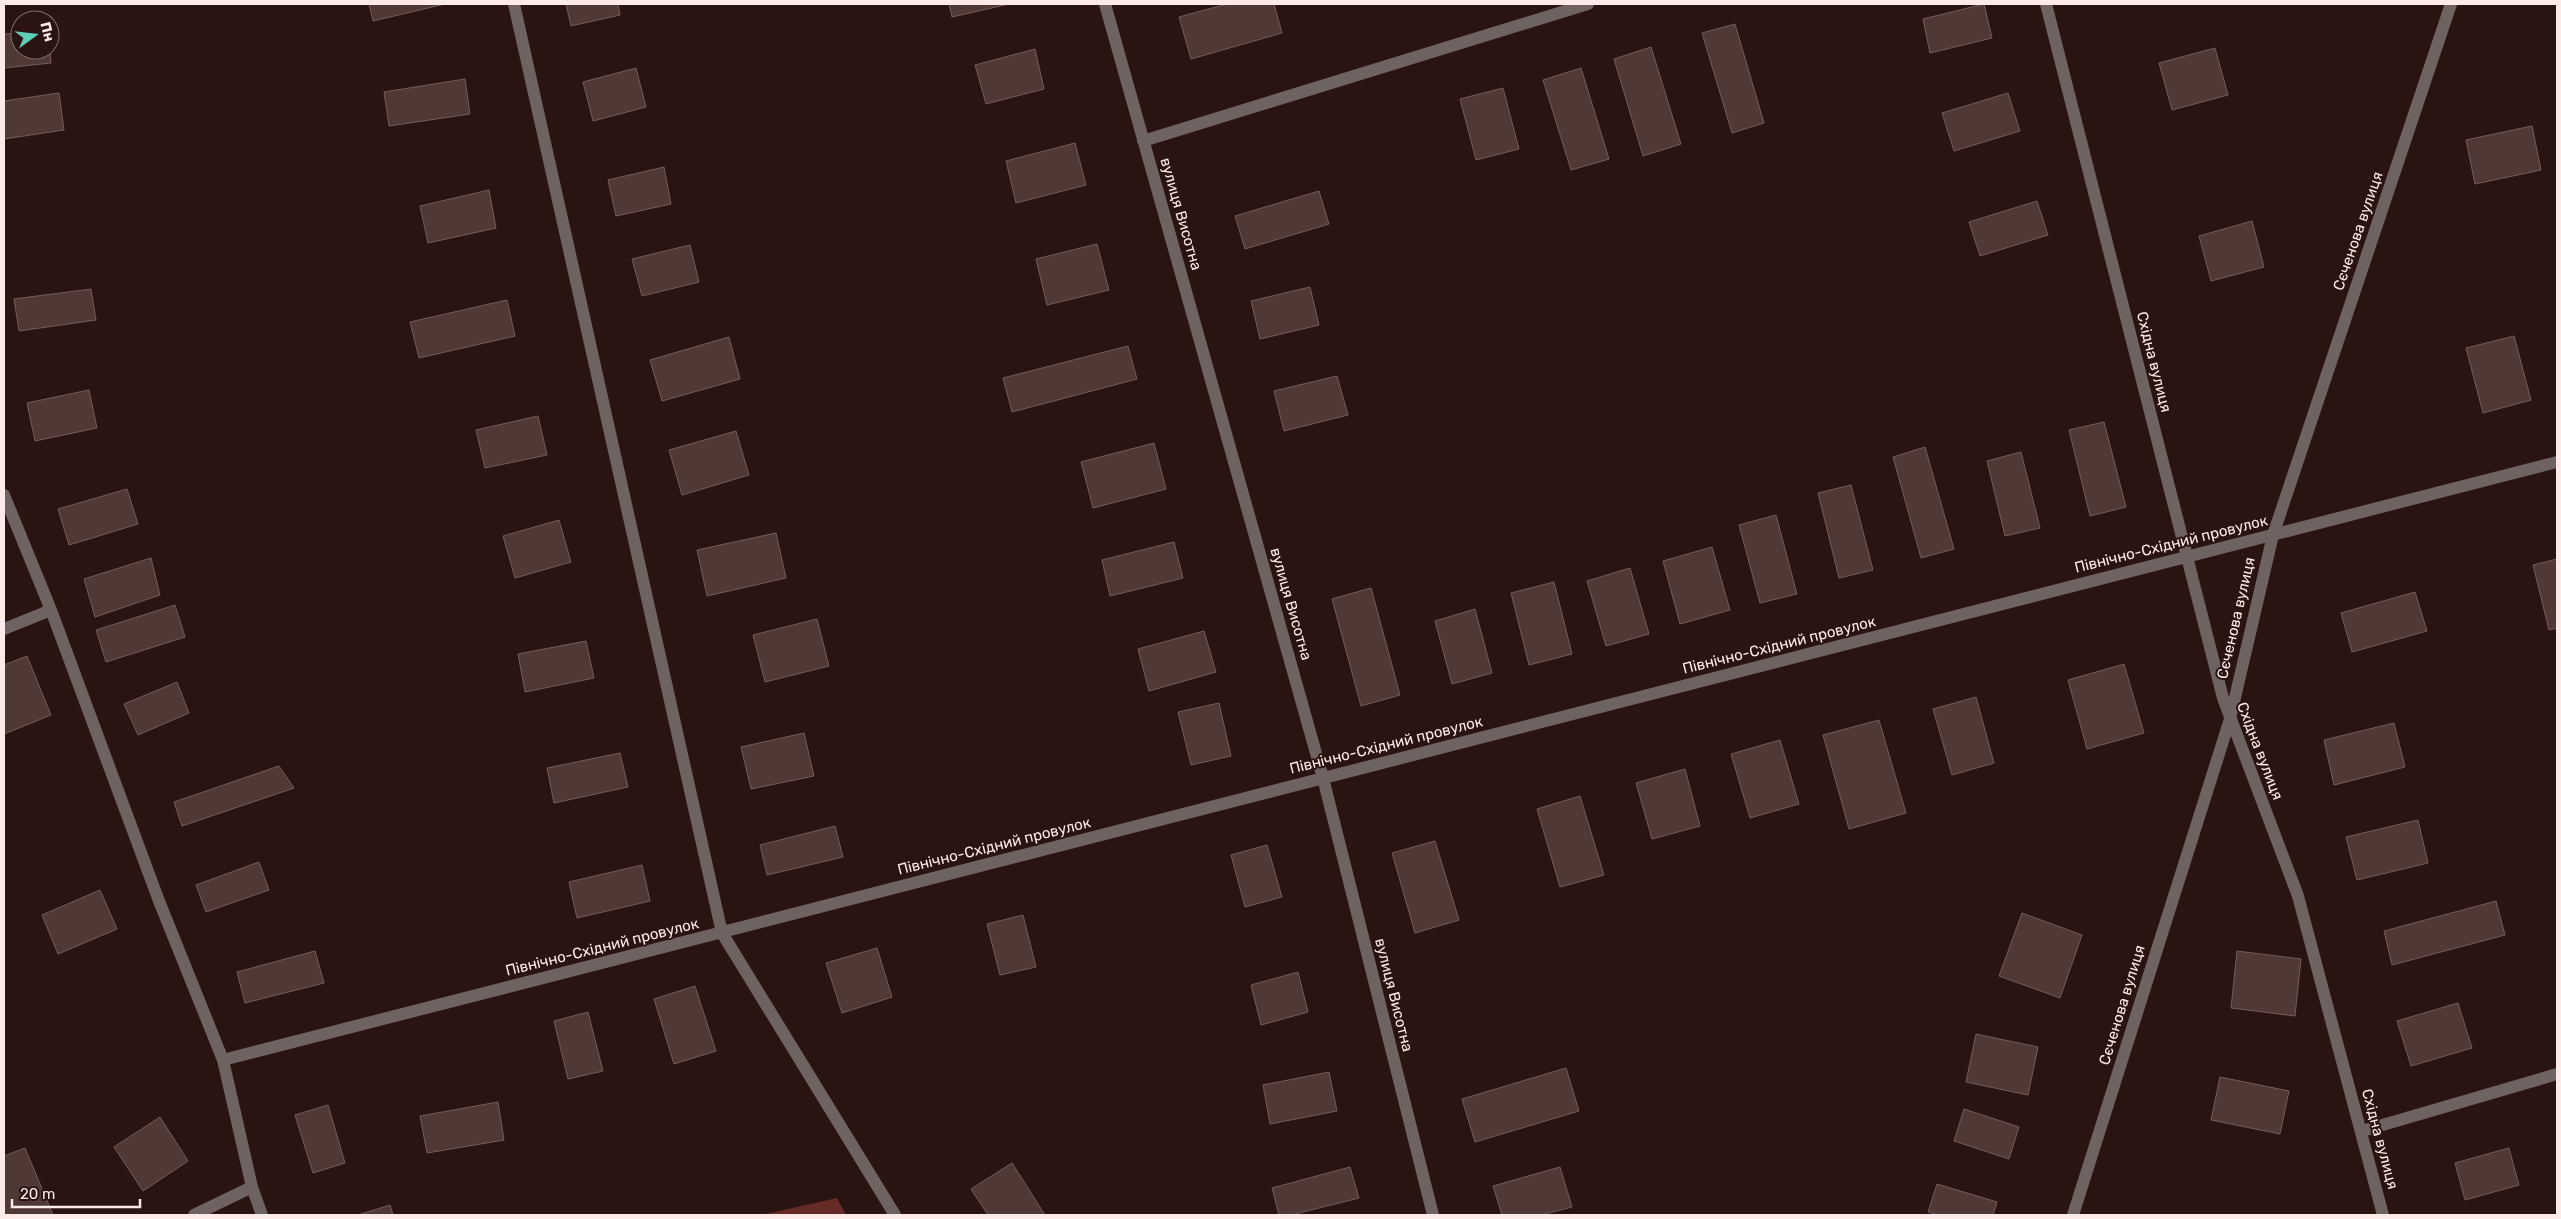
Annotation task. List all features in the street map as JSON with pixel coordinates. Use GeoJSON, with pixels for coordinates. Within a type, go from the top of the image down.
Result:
{"type":"FeatureCollection","features":[{"type":"Feature","properties":{"kind":"street"},"geometry":{"type":"LineString","coordinates":[[514,4],[722,932],[894,1215]]}},
{"type":"Feature","properties":{"kind":"street","name":"вулиця Висотна"},"geometry":{"type":"LineString","coordinates":[[1105,4],[1323,778],[1433,1215]]}},
{"type":"Feature","properties":{"kind":"street"},"geometry":{"type":"LineString","coordinates":[[1143,142],[1588,4]]}},
{"type":"Feature","properties":{"kind":"street","name":"Східна вулиця"},"geometry":{"type":"LineString","coordinates":[[2046,4],[2230,719],[2298,896],[2383,1215]]}},
{"type":"Feature","properties":{"kind":"street","name":"Сєченова вулиця"},"geometry":{"type":"LineString","coordinates":[[2073,1215],[2230,719],[2273,535],[2451,4]]}},
{"type":"Feature","properties":{"kind":"street","name":"Північно-Східний провулок"},"geometry":{"type":"LineString","coordinates":[[224,1060],[2557,462]]}},
{"type":"Feature","properties":{"kind":"street"},"geometry":{"type":"LineString","coordinates":[[4,495],[51,610],[159,901],[224,1060],[252,1187],[262,1215]]}},
{"type":"Feature","properties":{"kind":"street"},"geometry":{"type":"LineString","coordinates":[[4,629],[51,610]]}},
{"type":"Feature","properties":{"kind":"street"},"geometry":{"type":"LineString","coordinates":[[2362,1131],[2557,1074]]}},
{"type":"Feature","properties":{"kind":"street"},"geometry":{"type":"LineString","coordinates":[[194,1215],[252,1187]]}},
{"type":"Feature","properties":{"kind":"shaded area"},"geometry":{"type":"Polygon","coordinates":[[[837,1198],[846,1215],[761,1215],[837,1198]]]}},
{"type":"Feature","properties":{"kind":"building"},"geometry":{"type":"Polygon","coordinates":[[[369,4],[445,4],[373,21],[369,4]]]}},
{"type":"Feature","properties":{"kind":"building"},"geometry":{"type":"Polygon","coordinates":[[[566,4],[618,4],[620,15],[571,26],[566,4]]]}},
{"type":"Feature","properties":{"kind":"building"},"geometry":{"type":"Polygon","coordinates":[[[949,4],[1009,4],[952,17],[949,4]]]}},
{"type":"Feature","properties":{"kind":"building"},"geometry":{"type":"Polygon","coordinates":[[[1227,4],[1274,4],[1282,33],[1191,59],[1179,17],[1227,4]]]}},
{"type":"Feature","properties":{"kind":"building"},"geometry":{"type":"Polygon","coordinates":[[[1984,4],[1992,38],[1930,53],[1923,19],[1984,4]]]}},
{"type":"Feature","properties":{"kind":"building"},"geometry":{"type":"Polygon","coordinates":[[[1735,24],[1764,123],[1732,133],[1702,33],[1735,24]]]}},
{"type":"Feature","properties":{"kind":"building"},"geometry":{"type":"Polygon","coordinates":[[[4,34],[10,34],[10,60],[51,60],[51,63],[4,68],[4,34]]]}},
{"type":"Feature","properties":{"kind":"building"},"geometry":{"type":"Polygon","coordinates":[[[1651,47],[1681,144],[1643,156],[1614,59],[1651,47]]]}},
{"type":"Feature","properties":{"kind":"building"},"geometry":{"type":"Polygon","coordinates":[[[2215,48],[2228,95],[2172,110],[2159,63],[2215,48]]]}},
{"type":"Feature","properties":{"kind":"building"},"geometry":{"type":"Polygon","coordinates":[[[1035,49],[1044,89],[986,104],[975,65],[1035,49]]]}},
{"type":"Feature","properties":{"kind":"building"},"geometry":{"type":"Polygon","coordinates":[[[636,68],[646,107],[593,121],[583,82],[636,68]]]}},
{"type":"Feature","properties":{"kind":"building"},"geometry":{"type":"Polygon","coordinates":[[[1581,68],[1609,159],[1571,170],[1543,80],[1581,68]]]}},
{"type":"Feature","properties":{"kind":"building"},"geometry":{"type":"Polygon","coordinates":[[[465,79],[470,114],[389,126],[384,92],[465,79]]]}},
{"type":"Feature","properties":{"kind":"building"},"geometry":{"type":"Polygon","coordinates":[[[1503,88],[1519,149],[1476,160],[1460,99],[1503,88]]]}},
{"type":"Feature","properties":{"kind":"building"},"geometry":{"type":"Polygon","coordinates":[[[59,93],[64,130],[4,139],[4,101],[59,93]]]}},
{"type":"Feature","properties":{"kind":"building"},"geometry":{"type":"Polygon","coordinates":[[[2008,93],[2020,131],[1954,151],[1942,113],[2008,93]]]}},
{"type":"Feature","properties":{"kind":"building"},"geometry":{"type":"Polygon","coordinates":[[[2532,126],[2541,170],[2475,184],[2466,140],[2532,126]]]}},
{"type":"Feature","properties":{"kind":"building"},"geometry":{"type":"Polygon","coordinates":[[[1075,143],[1086,185],[1016,203],[1006,161],[1075,143]]]}},
{"type":"Feature","properties":{"kind":"building"},"geometry":{"type":"Polygon","coordinates":[[[664,167],[671,204],[616,216],[608,180],[664,167]]]}},
{"type":"Feature","properties":{"kind":"building"},"geometry":{"type":"Polygon","coordinates":[[[489,190],[496,228],[428,243],[420,206],[489,190]]]}},
{"type":"Feature","properties":{"kind":"building"},"geometry":{"type":"Polygon","coordinates":[[[1319,191],[1329,224],[1245,249],[1235,216],[1319,191]]]}},
{"type":"Feature","properties":{"kind":"building"},"geometry":{"type":"Polygon","coordinates":[[[2037,201],[2048,235],[1980,256],[1969,222],[2037,201]]]}},
{"type":"Feature","properties":{"kind":"building"},"geometry":{"type":"Polygon","coordinates":[[[2252,221],[2264,267],[2211,281],[2199,236],[2252,221]]]}},
{"type":"Feature","properties":{"kind":"building"},"geometry":{"type":"Polygon","coordinates":[[[1097,244],[1109,290],[1047,305],[1036,259],[1097,244]]]}},
{"type":"Feature","properties":{"kind":"building"},"geometry":{"type":"Polygon","coordinates":[[[690,245],[699,282],[642,296],[632,259],[690,245]]]}},
{"type":"Feature","properties":{"kind":"building"},"geometry":{"type":"Polygon","coordinates":[[[1310,287],[1319,325],[1260,339],[1251,301],[1310,287]]]}},
{"type":"Feature","properties":{"kind":"building"},"geometry":{"type":"Polygon","coordinates":[[[91,289],[96,320],[19,331],[14,299],[91,289]]]}},
{"type":"Feature","properties":{"kind":"building"},"geometry":{"type":"Polygon","coordinates":[[[507,300],[515,336],[419,358],[410,322],[507,300]]]}},
{"type":"Feature","properties":{"kind":"building"},"geometry":{"type":"Polygon","coordinates":[[[2514,336],[2531,400],[2483,413],[2466,348],[2514,336]]]}},
{"type":"Feature","properties":{"kind":"building"},"geometry":{"type":"Polygon","coordinates":[[[729,337],[740,379],[662,401],[650,360],[729,337]]]}},
{"type":"Feature","properties":{"kind":"building"},"geometry":{"type":"Polygon","coordinates":[[[1128,346],[1137,379],[1012,412],[1003,378],[1128,346]]]}},
{"type":"Feature","properties":{"kind":"building"},"geometry":{"type":"Polygon","coordinates":[[[1337,376],[1348,415],[1284,431],[1274,391],[1337,376]]]}},
{"type":"Feature","properties":{"kind":"building"},"geometry":{"type":"Polygon","coordinates":[[[89,390],[97,428],[35,441],[27,403],[89,390]]]}},
{"type":"Feature","properties":{"kind":"building"},"geometry":{"type":"Polygon","coordinates":[[[538,416],[547,455],[485,468],[476,430],[538,416]]]}},
{"type":"Feature","properties":{"kind":"building"},"geometry":{"type":"Polygon","coordinates":[[[2104,422],[2126,507],[2090,516],[2069,430],[2104,422]]]}},
{"type":"Feature","properties":{"kind":"building"},"geometry":{"type":"Polygon","coordinates":[[[736,431],[749,475],[682,495],[669,450],[736,431]]]}},
{"type":"Feature","properties":{"kind":"building"},"geometry":{"type":"Polygon","coordinates":[[[1154,443],[1166,489],[1093,508],[1081,462],[1154,443]]]}},
{"type":"Feature","properties":{"kind":"building"},"geometry":{"type":"Polygon","coordinates":[[[1925,447],[1954,549],[1921,558],[1893,457],[1925,447]]]}},
{"type":"Feature","properties":{"kind":"building"},"geometry":{"type":"Polygon","coordinates":[[[2021,452],[2040,528],[2005,536],[1987,461],[2021,452]]]}},
{"type":"Feature","properties":{"kind":"building"},"geometry":{"type":"Polygon","coordinates":[[[1851,485],[1873,570],[1839,578],[1818,493],[1851,485]]]}},
{"type":"Feature","properties":{"kind":"building"},"geometry":{"type":"Polygon","coordinates":[[[127,489],[138,524],[69,545],[58,509],[127,489]]]}},
{"type":"Feature","properties":{"kind":"building"},"geometry":{"type":"Polygon","coordinates":[[[1776,515],[1797,594],[1760,603],[1739,525],[1776,515]]]}},
{"type":"Feature","properties":{"kind":"building"},"geometry":{"type":"Polygon","coordinates":[[[559,520],[571,562],[515,578],[503,536],[559,520]]]}},
{"type":"Feature","properties":{"kind":"building"},"geometry":{"type":"Polygon","coordinates":[[[776,533],[786,578],[707,596],[697,550],[776,533]]]}},
{"type":"Feature","properties":{"kind":"building"},"geometry":{"type":"Polygon","coordinates":[[[1174,542],[1183,578],[1110,596],[1102,560],[1174,542]]]}},
{"type":"Feature","properties":{"kind":"building"},"geometry":{"type":"Polygon","coordinates":[[[1712,547],[1730,610],[1680,624],[1663,561],[1712,547]]]}},
{"type":"Feature","properties":{"kind":"building"},"geometry":{"type":"Polygon","coordinates":[[[151,558],[160,595],[95,617],[84,579],[151,558]]]}},
{"type":"Feature","properties":{"kind":"building"},"geometry":{"type":"Polygon","coordinates":[[[2557,559],[2557,628],[2549,630],[2533,565],[2557,559]]]}},
{"type":"Feature","properties":{"kind":"building"},"geometry":{"type":"Polygon","coordinates":[[[1630,568],[1649,634],[1606,646],[1587,581],[1630,568]]]}},
{"type":"Feature","properties":{"kind":"building"},"geometry":{"type":"Polygon","coordinates":[[[1554,582],[1572,654],[1529,665],[1511,593],[1554,582]]]}},
{"type":"Feature","properties":{"kind":"building"},"geometry":{"type":"Polygon","coordinates":[[[1371,588],[1400,695],[1361,706],[1332,599],[1371,588]]]}},
{"type":"Feature","properties":{"kind":"building"},"geometry":{"type":"Polygon","coordinates":[[[2415,592],[2427,631],[2352,652],[2341,613],[2415,592]]]}},
{"type":"Feature","properties":{"kind":"building"},"geometry":{"type":"Polygon","coordinates":[[[175,605],[185,637],[106,662],[96,630],[175,605]]]}},
{"type":"Feature","properties":{"kind":"building"},"geometry":{"type":"Polygon","coordinates":[[[1475,609],[1492,673],[1452,684],[1435,621],[1475,609]]]}},
{"type":"Feature","properties":{"kind":"building"},"geometry":{"type":"Polygon","coordinates":[[[817,619],[829,666],[765,682],[753,635],[817,619]]]}},
{"type":"Feature","properties":{"kind":"building"},"geometry":{"type":"Polygon","coordinates":[[[1204,631],[1216,672],[1149,691],[1138,649],[1204,631]]]}},
{"type":"Feature","properties":{"kind":"building"},"geometry":{"type":"Polygon","coordinates":[[[586,641],[594,678],[525,692],[518,654],[586,641]]]}},
{"type":"Feature","properties":{"kind":"building"},"geometry":{"type":"Polygon","coordinates":[[[27,656],[51,715],[4,734],[4,665],[27,656]]]}},
{"type":"Feature","properties":{"kind":"building"},"geometry":{"type":"Polygon","coordinates":[[[2124,664],[2144,733],[2087,749],[2068,680],[2124,664]]]}},
{"type":"Feature","properties":{"kind":"building"},"geometry":{"type":"Polygon","coordinates":[[[177,682],[189,713],[138,735],[124,704],[177,682]]]}},
{"type":"Feature","properties":{"kind":"building"},"geometry":{"type":"Polygon","coordinates":[[[1976,697],[1994,763],[1952,775],[1933,709],[1976,697]]]}},
{"type":"Feature","properties":{"kind":"building"},"geometry":{"type":"Polygon","coordinates":[[[1219,703],[1231,756],[1191,765],[1178,712],[1219,703]]]}},
{"type":"Feature","properties":{"kind":"building"},"geometry":{"type":"Polygon","coordinates":[[[1879,720],[1906,813],[1849,829],[1823,735],[1879,720]]]}},
{"type":"Feature","properties":{"kind":"building"},"geometry":{"type":"Polygon","coordinates":[[[2394,723],[2405,767],[2334,785],[2324,740],[2394,723]]]}},
{"type":"Feature","properties":{"kind":"building"},"geometry":{"type":"Polygon","coordinates":[[[804,733],[814,776],[751,789],[741,747],[804,733]]]}},
{"type":"Feature","properties":{"kind":"building"},"geometry":{"type":"Polygon","coordinates":[[[1780,740],[1799,804],[1750,818],[1731,754],[1780,740]]]}},
{"type":"Feature","properties":{"kind":"building"},"geometry":{"type":"Polygon","coordinates":[[[620,753],[628,787],[554,803],[547,768],[620,753]]]}},
{"type":"Feature","properties":{"kind":"building"},"geometry":{"type":"Polygon","coordinates":[[[279,766],[294,788],[182,826],[174,802],[279,766]]]}},
{"type":"Feature","properties":{"kind":"building"},"geometry":{"type":"Polygon","coordinates":[[[1685,769],[1700,826],[1652,839],[1636,783],[1685,769]]]}},
{"type":"Feature","properties":{"kind":"building"},"geometry":{"type":"Polygon","coordinates":[[[1580,796],[1604,875],[1560,887],[1537,809],[1580,796]]]}},
{"type":"Feature","properties":{"kind":"building"},"geometry":{"type":"Polygon","coordinates":[[[2418,820],[2428,863],[2357,880],[2346,837],[2418,820]]]}},
{"type":"Feature","properties":{"kind":"building"},"geometry":{"type":"Polygon","coordinates":[[[835,826],[843,857],[767,875],[760,845],[835,826]]]}},
{"type":"Feature","properties":{"kind":"building"},"geometry":{"type":"Polygon","coordinates":[[[1435,841],[1459,920],[1415,933],[1392,853],[1435,841]]]}},
{"type":"Feature","properties":{"kind":"building"},"geometry":{"type":"Polygon","coordinates":[[[1267,845],[1282,897],[1245,907],[1231,855],[1267,845]]]}},
{"type":"Feature","properties":{"kind":"building"},"geometry":{"type":"Polygon","coordinates":[[[259,862],[269,890],[206,912],[196,885],[259,862]]]}},
{"type":"Feature","properties":{"kind":"building"},"geometry":{"type":"Polygon","coordinates":[[[642,865],[650,901],[577,918],[569,882],[642,865]]]}},
{"type":"Feature","properties":{"kind":"building"},"geometry":{"type":"Polygon","coordinates":[[[100,890],[117,929],[58,954],[42,915],[100,890]]]}},
{"type":"Feature","properties":{"kind":"building"},"geometry":{"type":"Polygon","coordinates":[[[2496,901],[2505,935],[2392,965],[2384,931],[2496,901]]]}},
{"type":"Feature","properties":{"kind":"building"},"geometry":{"type":"Polygon","coordinates":[[[2022,913],[2082,935],[2060,998],[1999,976],[2022,913]]]}},
{"type":"Feature","properties":{"kind":"building"},"geometry":{"type":"Polygon","coordinates":[[[1023,915],[1036,967],[1000,975],[987,924],[1023,915]]]}},
{"type":"Feature","properties":{"kind":"building"},"geometry":{"type":"Polygon","coordinates":[[[877,948],[892,997],[842,1013],[826,963],[877,948]]]}},
{"type":"Feature","properties":{"kind":"building"},"geometry":{"type":"Polygon","coordinates":[[[315,951],[324,983],[245,1003],[237,972],[315,951]]]}},
{"type":"Feature","properties":{"kind":"building"},"geometry":{"type":"Polygon","coordinates":[[[2237,951],[2301,959],[2295,1016],[2231,1008],[2237,951]]]}},
{"type":"Feature","properties":{"kind":"building"},"geometry":{"type":"Polygon","coordinates":[[[1298,972],[1308,1012],[1261,1025],[1251,985],[1298,972]]]}},
{"type":"Feature","properties":{"kind":"building"},"geometry":{"type":"Polygon","coordinates":[[[695,986],[716,1051],[674,1064],[654,999],[695,986]]]}},
{"type":"Feature","properties":{"kind":"building"},"geometry":{"type":"Polygon","coordinates":[[[2458,1003],[2472,1048],[2411,1066],[2397,1021],[2458,1003]]]}},
{"type":"Feature","properties":{"kind":"building"},"geometry":{"type":"Polygon","coordinates":[[[588,1012],[603,1071],[568,1079],[554,1021],[588,1012]]]}},
{"type":"Feature","properties":{"kind":"building"},"geometry":{"type":"Polygon","coordinates":[[[1976,1034],[2038,1047],[2028,1095],[1966,1082],[1976,1034]]]}},
{"type":"Feature","properties":{"kind":"building"},"geometry":{"type":"Polygon","coordinates":[[[1566,1068],[1579,1111],[1475,1142],[1462,1099],[1566,1068]]]}},
{"type":"Feature","properties":{"kind":"building"},"geometry":{"type":"Polygon","coordinates":[[[1329,1072],[1337,1111],[1270,1124],[1263,1085],[1329,1072]]]}},
{"type":"Feature","properties":{"kind":"building"},"geometry":{"type":"Polygon","coordinates":[[[2220,1077],[2289,1091],[2280,1134],[2211,1120],[2220,1077]]]}},
{"type":"Feature","properties":{"kind":"building"},"geometry":{"type":"Polygon","coordinates":[[[498,1102],[504,1140],[427,1153],[420,1116],[498,1102]]]}},
{"type":"Feature","properties":{"kind":"building"},"geometry":{"type":"Polygon","coordinates":[[[328,1105],[345,1163],[313,1173],[295,1115],[328,1105]]]}},
{"type":"Feature","properties":{"kind":"building"},"geometry":{"type":"Polygon","coordinates":[[[1964,1109],[2019,1127],[2009,1159],[1954,1141],[1964,1109]]]}},
{"type":"Feature","properties":{"kind":"building"},"geometry":{"type":"Polygon","coordinates":[[[160,1117],[188,1161],[143,1191],[114,1147],[160,1117]]]}},
{"type":"Feature","properties":{"kind":"building"},"geometry":{"type":"Polygon","coordinates":[[[25,1148],[53,1215],[4,1215],[4,1156],[25,1148]]]}},
{"type":"Feature","properties":{"kind":"building"},"geometry":{"type":"Polygon","coordinates":[[[2509,1148],[2519,1185],[2465,1200],[2455,1163],[2509,1148]]]}},
{"type":"Feature","properties":{"kind":"building"},"geometry":{"type":"Polygon","coordinates":[[[1012,1163],[1045,1215],[988,1215],[971,1189],[1012,1163]]]}},
{"type":"Feature","properties":{"kind":"building"},"geometry":{"type":"Polygon","coordinates":[[[1350,1167],[1359,1198],[1291,1215],[1279,1215],[1272,1188],[1350,1167]]]}},
{"type":"Feature","properties":{"kind":"building"},"geometry":{"type":"Polygon","coordinates":[[[1560,1167],[1572,1207],[1541,1215],[1502,1215],[1493,1186],[1560,1167]]]}},
{"type":"Feature","properties":{"kind":"building"},"geometry":{"type":"Polygon","coordinates":[[[1937,1184],[1997,1202],[1993,1215],[1939,1215],[1928,1212],[1937,1184]]]}},
{"type":"Feature","properties":{"kind":"building"},"geometry":{"type":"Polygon","coordinates":[[[390,1205],[393,1215],[358,1215],[390,1205]]]}}]}
